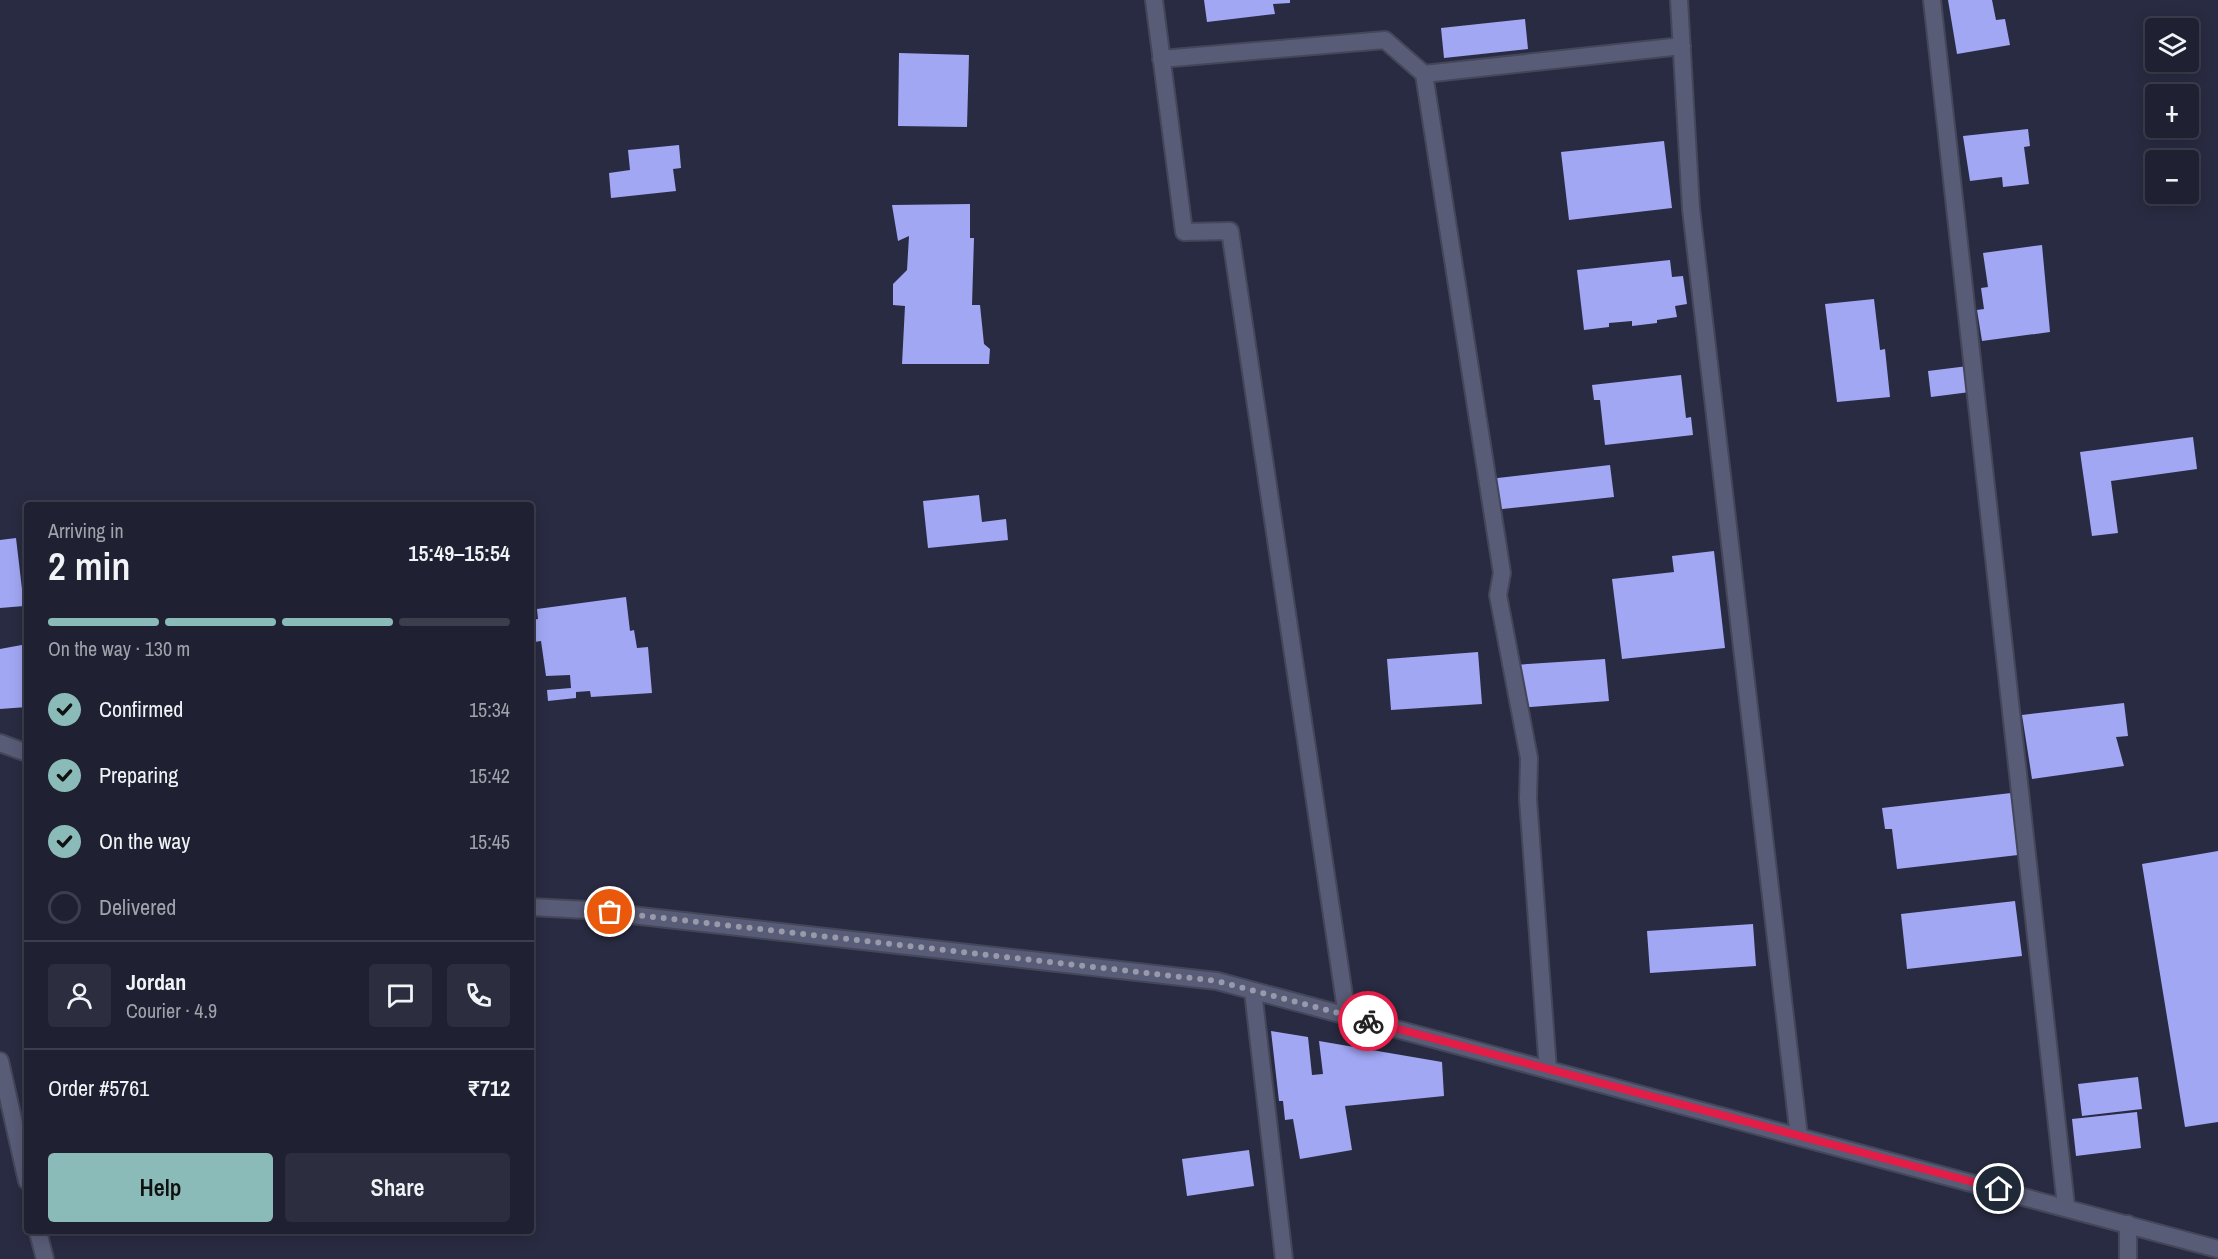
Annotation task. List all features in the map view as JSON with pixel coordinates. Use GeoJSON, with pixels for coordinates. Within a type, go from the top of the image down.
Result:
{"type":"FeatureCollection","features":[{"type":"Feature","properties":{"kind":"street"},"geometry":{"type":"LineString","coordinates":[[1154,0],[1184,232],[1230,231],[1347,1016]]}},
{"type":"Feature","properties":{"kind":"street"},"geometry":{"type":"LineString","coordinates":[[1679,0],[1691,209],[1799,1137]]}},
{"type":"Feature","properties":{"kind":"street"},"geometry":{"type":"LineString","coordinates":[[1932,0],[2066,1206]]}},
{"type":"Feature","properties":{"kind":"street"},"geometry":{"type":"LineString","coordinates":[[1161,59],[1385,40],[1424,74],[1502,573],[1498,595],[1529,758],[1528,799],[1548,1070]]}},
{"type":"Feature","properties":{"kind":"street"},"geometry":{"type":"LineString","coordinates":[[1424,74],[1682,46]]}},
{"type":"Feature","properties":{"kind":"street"},"geometry":{"type":"LineString","coordinates":[[0,743],[24,752]]}},
{"type":"Feature","properties":{"kind":"street"},"geometry":{"type":"LineString","coordinates":[[534,907],[587,910],[1217,981],[2066,1206],[2218,1249]]}},
{"type":"Feature","properties":{"kind":"street"},"geometry":{"type":"LineString","coordinates":[[1253,991],[1284,1259]]}},
{"type":"Feature","properties":{"kind":"street"},"geometry":{"type":"LineString","coordinates":[[0,1061],[24,1168]]}},
{"type":"Feature","properties":{"kind":"street"},"geometry":{"type":"LineString","coordinates":[[2128,1224],[2128,1259]]}},
{"type":"Feature","properties":{"kind":"street"},"geometry":{"type":"LineString","coordinates":[[39,1234],[45,1259]]}},
{"type":"Feature","properties":{"kind":"building"},"geometry":{"type":"Polygon","coordinates":[[[1204,0],[1290,0],[1290,3],[1273,4],[1275,14],[1207,22],[1204,0]]]}},
{"type":"Feature","properties":{"kind":"building"},"geometry":{"type":"Polygon","coordinates":[[[1948,0],[1992,0],[1996,20],[2005,19],[2010,45],[1957,54],[1948,0]]]}},
{"type":"Feature","properties":{"kind":"building"},"geometry":{"type":"Polygon","coordinates":[[[1525,19],[1528,49],[1444,58],[1441,28],[1525,19]]]}},
{"type":"Feature","properties":{"kind":"building"},"geometry":{"type":"Polygon","coordinates":[[[899,53],[969,55],[967,127],[898,126],[899,53]]]}},
{"type":"Feature","properties":{"kind":"building"},"geometry":{"type":"Polygon","coordinates":[[[2028,129],[2030,146],[2024,147],[2029,184],[2003,187],[2002,177],[1970,181],[1963,136],[2028,129]]]}},
{"type":"Feature","properties":{"kind":"building"},"geometry":{"type":"Polygon","coordinates":[[[1664,141],[1672,208],[1569,220],[1561,152],[1664,141]]]}},
{"type":"Feature","properties":{"kind":"building"},"geometry":{"type":"Polygon","coordinates":[[[679,145],[681,168],[673,169],[676,191],[611,198],[609,173],[630,170],[628,150],[679,145]]]}},
{"type":"Feature","properties":{"kind":"building"},"geometry":{"type":"Polygon","coordinates":[[[970,204],[970,238],[974,238],[972,305],[980,305],[984,344],[990,349],[989,364],[902,364],[905,306],[893,305],[893,284],[907,270],[909,236],[898,241],[892,205],[970,204]]]}},
{"type":"Feature","properties":{"kind":"building"},"geometry":{"type":"Polygon","coordinates":[[[2042,245],[2050,332],[1982,341],[1977,310],[1984,309],[1981,288],[1988,287],[1983,253],[2042,245]]]}},
{"type":"Feature","properties":{"kind":"building"},"geometry":{"type":"Polygon","coordinates":[[[1670,260],[1672,277],[1683,276],[1687,304],[1675,306],[1677,317],[1657,320],[1657,323],[1632,326],[1632,321],[1609,323],[1609,327],[1584,330],[1577,270],[1670,260]]]}},
{"type":"Feature","properties":{"kind":"building"},"geometry":{"type":"Polygon","coordinates":[[[1874,299],[1880,350],[1885,349],[1890,397],[1837,402],[1825,304],[1874,299]]]}},
{"type":"Feature","properties":{"kind":"building"},"geometry":{"type":"Polygon","coordinates":[[[1968,366],[1970,392],[1931,397],[1928,371],[1968,366]]]}},
{"type":"Feature","properties":{"kind":"building"},"geometry":{"type":"Polygon","coordinates":[[[1681,375],[1686,418],[1691,417],[1693,435],[1605,445],[1600,400],[1594,400],[1592,385],[1681,375]]]}},
{"type":"Feature","properties":{"kind":"building"},"geometry":{"type":"Polygon","coordinates":[[[2193,437],[2197,469],[2111,481],[2118,533],[2092,536],[2080,452],[2193,437]]]}},
{"type":"Feature","properties":{"kind":"building"},"geometry":{"type":"Polygon","coordinates":[[[1610,465],[1614,497],[1493,510],[1489,479],[1610,465]]]}},
{"type":"Feature","properties":{"kind":"building"},"geometry":{"type":"Polygon","coordinates":[[[979,495],[982,522],[1006,519],[1008,540],[928,548],[923,501],[979,495]]]}},
{"type":"Feature","properties":{"kind":"building"},"geometry":{"type":"Polygon","coordinates":[[[16,538],[24,606],[0,608],[0,540],[16,538]]]}},
{"type":"Feature","properties":{"kind":"building"},"geometry":{"type":"Polygon","coordinates":[[[1714,551],[1725,648],[1622,659],[1612,579],[1674,572],[1672,556],[1714,551]]]}},
{"type":"Feature","properties":{"kind":"building"},"geometry":{"type":"Polygon","coordinates":[[[626,597],[630,631],[634,630],[637,648],[648,647],[652,693],[591,697],[590,691],[576,692],[576,698],[548,701],[547,690],[571,688],[570,675],[546,676],[541,641],[534,642],[534,620],[538,619],[537,609],[626,597]]]}},
{"type":"Feature","properties":{"kind":"building"},"geometry":{"type":"Polygon","coordinates":[[[24,645],[24,707],[0,709],[0,649],[24,645]]]}},
{"type":"Feature","properties":{"kind":"building"},"geometry":{"type":"Polygon","coordinates":[[[1478,652],[1482,704],[1391,710],[1387,659],[1478,652]]]}},
{"type":"Feature","properties":{"kind":"building"},"geometry":{"type":"Polygon","coordinates":[[[1605,659],[1609,701],[1516,708],[1513,665],[1605,659]]]}},
{"type":"Feature","properties":{"kind":"building"},"geometry":{"type":"Polygon","coordinates":[[[2124,703],[2128,736],[2116,737],[2124,766],[2032,779],[2022,715],[2124,703]]]}},
{"type":"Feature","properties":{"kind":"building"},"geometry":{"type":"Polygon","coordinates":[[[2011,793],[2018,855],[1897,869],[1892,829],[1885,829],[1882,808],[2011,793]]]}},
{"type":"Feature","properties":{"kind":"building"},"geometry":{"type":"Polygon","coordinates":[[[2218,851],[2218,1122],[2185,1127],[2142,864],[2218,851]]]}},
{"type":"Feature","properties":{"kind":"building"},"geometry":{"type":"Polygon","coordinates":[[[2015,901],[2022,956],[1907,969],[1901,914],[2015,901]]]}},
{"type":"Feature","properties":{"kind":"building"},"geometry":{"type":"Polygon","coordinates":[[[1753,924],[1756,966],[1650,973],[1647,931],[1753,924]]]}},
{"type":"Feature","properties":{"kind":"building"},"geometry":{"type":"Polygon","coordinates":[[[1271,1031],[1308,1037],[1312,1075],[1323,1074],[1319,1041],[1442,1062],[1444,1096],[1345,1106],[1352,1150],[1300,1159],[1293,1119],[1285,1120],[1283,1101],[1279,1101],[1271,1031]]]}},
{"type":"Feature","properties":{"kind":"building"},"geometry":{"type":"Polygon","coordinates":[[[2138,1077],[2142,1109],[2082,1116],[2078,1084],[2138,1077]]]}},
{"type":"Feature","properties":{"kind":"building"},"geometry":{"type":"Polygon","coordinates":[[[2137,1112],[2141,1148],[2076,1156],[2072,1119],[2137,1112]]]}},
{"type":"Feature","properties":{"kind":"building"},"geometry":{"type":"Polygon","coordinates":[[[1249,1150],[1254,1186],[1187,1196],[1182,1159],[1249,1150]]]}},
{"type":"Feature","properties":{"kind":"way so far"},"geometry":{"type":"LineString","coordinates":[[610,912],[1217,981],[1368,1021]]}},
{"type":"Feature","properties":{"kind":"route"},"geometry":{"type":"LineString","coordinates":[[1368,1021],[1999,1189]]}}]}
